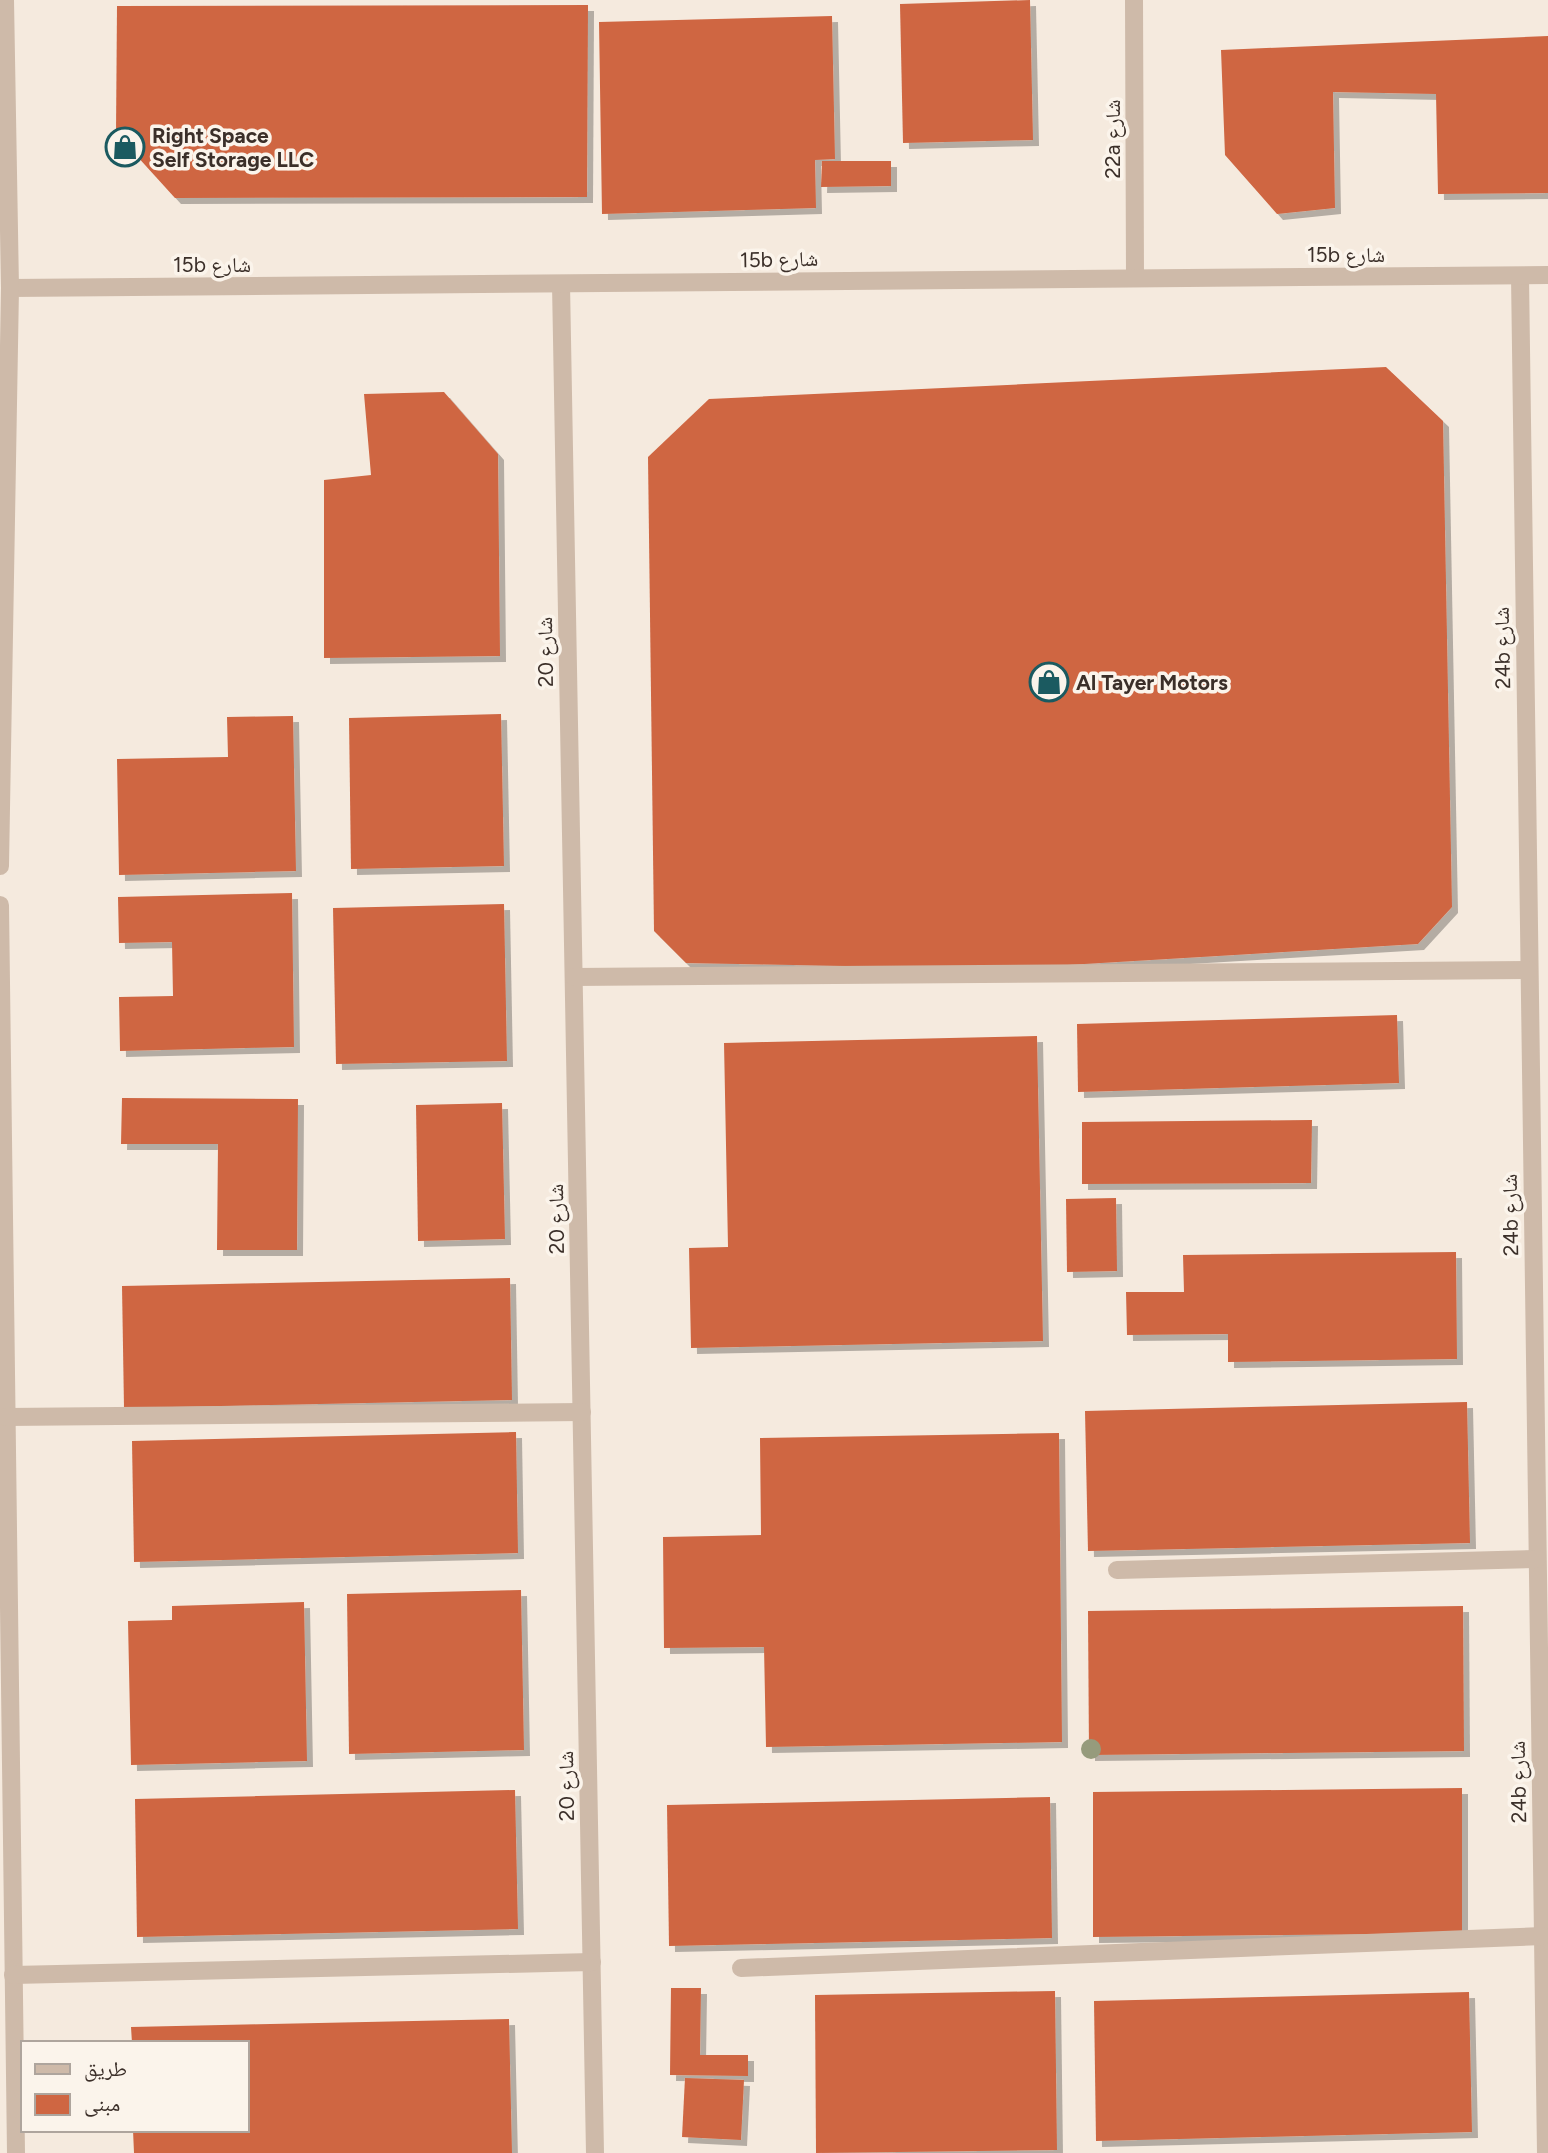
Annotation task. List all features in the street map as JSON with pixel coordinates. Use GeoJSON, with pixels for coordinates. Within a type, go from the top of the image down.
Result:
{"type":"FeatureCollection","features":[{"type":"Feature","properties":{"kind":"street"},"geometry":{"type":"LineString","coordinates":[[0,866],[10,288],[4,122],[5,0]]}},
{"type":"Feature","properties":{"kind":"street","name":"22a شارع"},"geometry":{"type":"LineString","coordinates":[[1134,0],[1135,277]]}},
{"type":"Feature","properties":{"kind":"street","name":"15b شارع"},"geometry":{"type":"LineString","coordinates":[[10,288],[1548,275]]}},
{"type":"Feature","properties":{"kind":"street","name":"24b شارع"},"geometry":{"type":"LineString","coordinates":[[1520,276],[1545,2153]]}},
{"type":"Feature","properties":{"kind":"street","name":"شارع 20"},"geometry":{"type":"LineString","coordinates":[[561,284],[595,2153]]}},
{"type":"Feature","properties":{"kind":"street"},"geometry":{"type":"LineString","coordinates":[[0,905],[6,1417],[3,1472],[16,2153]]}},
{"type":"Feature","properties":{"kind":"street"},"geometry":{"type":"LineString","coordinates":[[574,977],[1529,970]]}},
{"type":"Feature","properties":{"kind":"street"},"geometry":{"type":"LineString","coordinates":[[6,1417],[582,1412]]}},
{"type":"Feature","properties":{"kind":"street"},"geometry":{"type":"LineString","coordinates":[[1117,1570],[1537,1559]]}},
{"type":"Feature","properties":{"kind":"street"},"geometry":{"type":"LineString","coordinates":[[741,1968],[1542,1937]]}},
{"type":"Feature","properties":{"kind":"street"},"geometry":{"type":"LineString","coordinates":[[13,1975],[592,1962]]}},
{"type":"Feature","properties":{"kind":"building"},"geometry":{"type":"Polygon","coordinates":[[[1030,0],[1033,140],[903,143],[900,4],[1030,0]]]}},
{"type":"Feature","properties":{"kind":"building"},"geometry":{"type":"Polygon","coordinates":[[[588,5],[587,197],[175,198],[116,133],[117,6],[588,5]]]}},
{"type":"Feature","properties":{"kind":"building"},"geometry":{"type":"Polygon","coordinates":[[[832,16],[835,159],[815,160],[816,208],[602,214],[599,22],[832,16]]]}},
{"type":"Feature","properties":{"kind":"building"},"geometry":{"type":"Polygon","coordinates":[[[1548,36],[1548,193],[1438,194],[1436,94],[1333,92],[1335,208],[1277,214],[1225,155],[1221,50],[1548,36]]]}},
{"type":"Feature","properties":{"kind":"building"},"geometry":{"type":"Polygon","coordinates":[[[822,161],[891,161],[891,186],[821,187],[822,161]]]}},
{"type":"Feature","properties":{"kind":"building","name":"Al Tayer Motors"},"geometry":{"type":"Polygon","coordinates":[[[1386,367],[1443,421],[1452,907],[1418,944],[1001,969],[686,963],[654,931],[648,457],[709,399],[1386,367]]]}},
{"type":"Feature","properties":{"kind":"building"},"geometry":{"type":"Polygon","coordinates":[[[444,392],[498,454],[500,656],[324,658],[324,480],[371,475],[364,394],[444,392]]]}},
{"type":"Feature","properties":{"kind":"building"},"geometry":{"type":"Polygon","coordinates":[[[501,714],[504,866],[351,869],[349,718],[501,714]]]}},
{"type":"Feature","properties":{"kind":"building"},"geometry":{"type":"Polygon","coordinates":[[[293,716],[296,871],[119,875],[117,759],[228,757],[227,717],[293,716]]]}},
{"type":"Feature","properties":{"kind":"building"},"geometry":{"type":"Polygon","coordinates":[[[292,893],[294,1047],[120,1051],[119,997],[173,996],[172,942],[119,943],[118,897],[292,893]]]}},
{"type":"Feature","properties":{"kind":"building"},"geometry":{"type":"Polygon","coordinates":[[[504,904],[507,1061],[336,1064],[333,908],[504,904]]]}},
{"type":"Feature","properties":{"kind":"building"},"geometry":{"type":"Polygon","coordinates":[[[1397,1015],[1399,1083],[1078,1092],[1077,1024],[1397,1015]]]}},
{"type":"Feature","properties":{"kind":"building"},"geometry":{"type":"Polygon","coordinates":[[[1037,1036],[1043,1341],[691,1348],[689,1248],[728,1247],[724,1043],[1037,1036]]]}},
{"type":"Feature","properties":{"kind":"building"},"geometry":{"type":"Polygon","coordinates":[[[122,1098],[298,1099],[297,1250],[217,1250],[218,1144],[121,1144],[122,1098]]]}},
{"type":"Feature","properties":{"kind":"building"},"geometry":{"type":"Polygon","coordinates":[[[502,1103],[505,1239],[418,1241],[416,1105],[502,1103]]]}},
{"type":"Feature","properties":{"kind":"building"},"geometry":{"type":"Polygon","coordinates":[[[1312,1120],[1311,1183],[1082,1184],[1082,1122],[1312,1120]]]}},
{"type":"Feature","properties":{"kind":"building"},"geometry":{"type":"Polygon","coordinates":[[[1116,1198],[1117,1271],[1067,1272],[1066,1199],[1116,1198]]]}},
{"type":"Feature","properties":{"kind":"building"},"geometry":{"type":"Polygon","coordinates":[[[1456,1252],[1457,1359],[1228,1362],[1228,1334],[1127,1335],[1126,1292],[1184,1292],[1183,1255],[1456,1252]]]}},
{"type":"Feature","properties":{"kind":"building"},"geometry":{"type":"Polygon","coordinates":[[[510,1278],[512,1400],[124,1408],[122,1286],[510,1278]]]}},
{"type":"Feature","properties":{"kind":"building"},"geometry":{"type":"Polygon","coordinates":[[[1467,1402],[1470,1543],[1088,1551],[1085,1411],[1467,1402]]]}},
{"type":"Feature","properties":{"kind":"building"},"geometry":{"type":"Polygon","coordinates":[[[516,1432],[518,1553],[134,1562],[132,1441],[516,1432]]]}},
{"type":"Feature","properties":{"kind":"building"},"geometry":{"type":"Polygon","coordinates":[[[1059,1433],[1062,1742],[766,1747],[764,1647],[664,1648],[663,1537],[761,1535],[760,1438],[1059,1433]]]}},
{"type":"Feature","properties":{"kind":"building"},"geometry":{"type":"Polygon","coordinates":[[[521,1590],[524,1750],[349,1754],[347,1594],[521,1590]]]}},
{"type":"Feature","properties":{"kind":"building"},"geometry":{"type":"Polygon","coordinates":[[[304,1602],[307,1761],[131,1765],[128,1621],[172,1620],[172,1606],[304,1602]]]}},
{"type":"Feature","properties":{"kind":"building"},"geometry":{"type":"Polygon","coordinates":[[[1463,1606],[1464,1751],[1089,1755],[1088,1611],[1463,1606]]]}},
{"type":"Feature","properties":{"kind":"building"},"geometry":{"type":"Polygon","coordinates":[[[1462,1788],[1462,1933],[1093,1937],[1093,1792],[1462,1788]]]}},
{"type":"Feature","properties":{"kind":"building"},"geometry":{"type":"Polygon","coordinates":[[[515,1790],[518,1929],[137,1937],[135,1799],[515,1790]]]}},
{"type":"Feature","properties":{"kind":"building"},"geometry":{"type":"Polygon","coordinates":[[[1050,1797],[1052,1938],[669,1946],[667,1805],[1050,1797]]]}},
{"type":"Feature","properties":{"kind":"building"},"geometry":{"type":"Polygon","coordinates":[[[671,1988],[701,1988],[700,2055],[748,2055],[748,2076],[670,2075],[671,1988]]]}},
{"type":"Feature","properties":{"kind":"building"},"geometry":{"type":"Polygon","coordinates":[[[1055,1991],[1057,2150],[816,2153],[815,1995],[1055,1991]]]}},
{"type":"Feature","properties":{"kind":"building"},"geometry":{"type":"Polygon","coordinates":[[[1469,1992],[1472,2132],[1096,2141],[1094,2001],[1469,1992]]]}},
{"type":"Feature","properties":{"kind":"building"},"geometry":{"type":"Polygon","coordinates":[[[509,2019],[512,2153],[134,2153],[133,2132],[248,2132],[248,2041],[132,2041],[131,2027],[509,2019]]]}},
{"type":"Feature","properties":{"kind":"building"},"geometry":{"type":"Polygon","coordinates":[[[685,2078],[744,2080],[741,2140],[682,2137],[685,2078]]]}},
{"type":"Feature","properties":{"kind":"place","name":"Right Space Self Storage LLC"},"geometry":{"type":"Point","coordinates":[125,147]}},
{"type":"Feature","properties":{"kind":"place","name":"Al Tayer Motors"},"geometry":{"type":"Point","coordinates":[1049,682]}}]}
